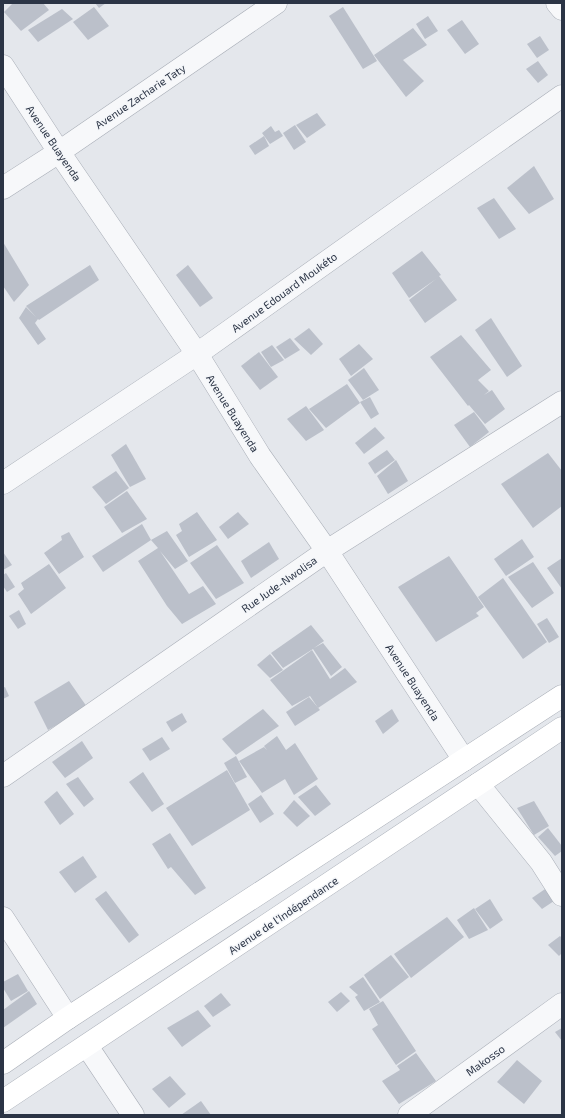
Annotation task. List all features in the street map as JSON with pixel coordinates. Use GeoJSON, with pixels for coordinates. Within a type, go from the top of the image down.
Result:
{"type":"FeatureCollection","features":[{"type":"Feature","properties":{"kind":"street","name":"Avenue Zacharie Taty"},"geometry":{"type":"LineString","coordinates":[[3,188],[59,152],[276,3]]}},
{"type":"Feature","properties":{"kind":"street"},"geometry":{"type":"LineString","coordinates":[[558,3],[562,9]]}},
{"type":"Feature","properties":{"kind":"street","name":"Avenue Buayenda"},"geometry":{"type":"LineString","coordinates":[[3,66],[59,152],[198,354],[260,456],[327,551],[464,760]]}},
{"type":"Feature","properties":{"kind":"street","name":"Avenue Edouard Moukéto"},"geometry":{"type":"LineString","coordinates":[[3,483],[198,354],[562,96]]}},
{"type":"Feature","properties":{"kind":"street","name":"Rue Jude-Nwolisa"},"geometry":{"type":"LineString","coordinates":[[3,776],[327,551],[562,402]]}},
{"type":"Feature","properties":{"kind":"street"},"geometry":{"type":"LineString","coordinates":[[3,1063],[68,1018],[562,696]]}},
{"type":"Feature","properties":{"kind":"street","name":"Avenue de l'Indépendance"},"geometry":{"type":"LineString","coordinates":[[3,1101],[562,728]]}},
{"type":"Feature","properties":{"kind":"street"},"geometry":{"type":"LineString","coordinates":[[478,784],[541,862],[562,895]]}},
{"type":"Feature","properties":{"kind":"street"},"geometry":{"type":"LineString","coordinates":[[3,918],[68,1018]]}},
{"type":"Feature","properties":{"kind":"street","name":"Makosso"},"geometry":{"type":"LineString","coordinates":[[409,1115],[562,1004]]}},
{"type":"Feature","properties":{"kind":"street"},"geometry":{"type":"LineString","coordinates":[[87,1046],[133,1115]]}},
{"type":"Feature","properties":{"kind":"building"},"geometry":{"type":"Polygon","coordinates":[[[13,3],[43,3],[49,10],[21,31],[4,12],[13,3]]]}},
{"type":"Feature","properties":{"kind":"building"},"geometry":{"type":"Polygon","coordinates":[[[95,3],[106,3],[99,8],[95,3]]]}},
{"type":"Feature","properties":{"kind":"building"},"geometry":{"type":"Polygon","coordinates":[[[94,7],[109,26],[88,40],[73,22],[94,7]]]}},
{"type":"Feature","properties":{"kind":"building"},"geometry":{"type":"Polygon","coordinates":[[[343,7],[377,61],[363,69],[329,16],[343,7]]]}},
{"type":"Feature","properties":{"kind":"building"},"geometry":{"type":"Polygon","coordinates":[[[62,9],[73,19],[38,42],[28,30],[62,9]]]}},
{"type":"Feature","properties":{"kind":"building"},"geometry":{"type":"Polygon","coordinates":[[[428,16],[438,31],[425,39],[416,24],[428,16]]]}},
{"type":"Feature","properties":{"kind":"building"},"geometry":{"type":"Polygon","coordinates":[[[462,20],[479,44],[465,54],[447,30],[462,20]]]}},
{"type":"Feature","properties":{"kind":"building"},"geometry":{"type":"Polygon","coordinates":[[[413,28],[427,45],[403,60],[424,81],[406,97],[374,55],[413,28]]]}},
{"type":"Feature","properties":{"kind":"building"},"geometry":{"type":"Polygon","coordinates":[[[540,36],[549,50],[537,58],[527,44],[540,36]]]}},
{"type":"Feature","properties":{"kind":"building"},"geometry":{"type":"Polygon","coordinates":[[[538,61],[548,75],[538,83],[526,69],[538,61]]]}},
{"type":"Feature","properties":{"kind":"building"},"geometry":{"type":"Polygon","coordinates":[[[317,113],[326,125],[307,138],[296,125],[317,113]]]}},
{"type":"Feature","properties":{"kind":"building"},"geometry":{"type":"Polygon","coordinates":[[[295,125],[306,142],[294,150],[283,133],[295,125]]]}},
{"type":"Feature","properties":{"kind":"building"},"geometry":{"type":"Polygon","coordinates":[[[271,126],[275,132],[279,130],[283,136],[270,144],[262,133],[271,126]]]}},
{"type":"Feature","properties":{"kind":"building"},"geometry":{"type":"Polygon","coordinates":[[[264,136],[269,146],[255,155],[249,146],[264,136]]]}},
{"type":"Feature","properties":{"kind":"building"},"geometry":{"type":"Polygon","coordinates":[[[534,166],[554,199],[529,214],[507,188],[534,166]]]}},
{"type":"Feature","properties":{"kind":"building"},"geometry":{"type":"Polygon","coordinates":[[[494,198],[516,229],[499,239],[477,208],[494,198]]]}},
{"type":"Feature","properties":{"kind":"building"},"geometry":{"type":"Polygon","coordinates":[[[3,242],[29,285],[14,302],[3,286],[3,242]]]}},
{"type":"Feature","properties":{"kind":"building"},"geometry":{"type":"Polygon","coordinates":[[[422,251],[441,275],[439,276],[457,300],[425,323],[409,300],[436,279],[409,298],[392,273],[422,251]]]}},
{"type":"Feature","properties":{"kind":"building"},"geometry":{"type":"Polygon","coordinates":[[[90,265],[99,280],[39,320],[38,319],[35,323],[46,339],[38,345],[19,318],[26,307],[36,317],[26,306],[90,265]]]}},
{"type":"Feature","properties":{"kind":"building"},"geometry":{"type":"Polygon","coordinates":[[[188,265],[213,298],[200,307],[176,275],[188,265]]]}},
{"type":"Feature","properties":{"kind":"building"},"geometry":{"type":"Polygon","coordinates":[[[491,318],[522,366],[507,377],[475,330],[491,318]]]}},
{"type":"Feature","properties":{"kind":"building"},"geometry":{"type":"Polygon","coordinates":[[[309,328],[323,344],[311,355],[294,339],[309,328]]]}},
{"type":"Feature","properties":{"kind":"building"},"geometry":{"type":"Polygon","coordinates":[[[461,335],[491,370],[478,380],[489,391],[484,395],[492,390],[505,409],[485,424],[469,405],[468,406],[430,357],[461,335]]]}},
{"type":"Feature","properties":{"kind":"building"},"geometry":{"type":"Polygon","coordinates":[[[290,338],[300,350],[285,359],[276,347],[290,338]]]}},
{"type":"Feature","properties":{"kind":"building"},"geometry":{"type":"Polygon","coordinates":[[[359,344],[373,359],[351,376],[339,359],[359,344]]]}},
{"type":"Feature","properties":{"kind":"building"},"geometry":{"type":"Polygon","coordinates":[[[272,345],[284,360],[271,367],[261,352],[272,345]]]}},
{"type":"Feature","properties":{"kind":"building"},"geometry":{"type":"Polygon","coordinates":[[[259,352],[278,377],[260,390],[241,366],[259,352]]]}},
{"type":"Feature","properties":{"kind":"building"},"geometry":{"type":"Polygon","coordinates":[[[364,368],[379,390],[363,400],[348,380],[364,368]]]}},
{"type":"Feature","properties":{"kind":"building"},"geometry":{"type":"Polygon","coordinates":[[[347,384],[360,403],[326,428],[309,409],[347,384]]]}},
{"type":"Feature","properties":{"kind":"building"},"geometry":{"type":"Polygon","coordinates":[[[370,397],[379,414],[371,419],[360,402],[370,397]]]}},
{"type":"Feature","properties":{"kind":"building"},"geometry":{"type":"Polygon","coordinates":[[[306,406],[324,430],[306,441],[287,419],[306,406]]]}},
{"type":"Feature","properties":{"kind":"building"},"geometry":{"type":"Polygon","coordinates":[[[474,412],[489,432],[470,447],[454,425],[474,412]]]}},
{"type":"Feature","properties":{"kind":"building"},"geometry":{"type":"Polygon","coordinates":[[[375,427],[385,438],[364,454],[355,443],[375,427]]]}},
{"type":"Feature","properties":{"kind":"building"},"geometry":{"type":"Polygon","coordinates":[[[126,444],[146,479],[130,487],[111,455],[126,444]]]}},
{"type":"Feature","properties":{"kind":"building"},"geometry":{"type":"Polygon","coordinates":[[[387,450],[395,460],[375,474],[368,463],[387,450]]]}},
{"type":"Feature","properties":{"kind":"building"},"geometry":{"type":"Polygon","coordinates":[[[548,453],[562,471],[562,506],[533,528],[501,484],[548,453]]]}},
{"type":"Feature","properties":{"kind":"building"},"geometry":{"type":"Polygon","coordinates":[[[396,460],[408,481],[388,494],[377,476],[396,460]]]}},
{"type":"Feature","properties":{"kind":"building"},"geometry":{"type":"Polygon","coordinates":[[[116,471],[129,488],[106,504],[92,487],[116,471]]]}},
{"type":"Feature","properties":{"kind":"building"},"geometry":{"type":"Polygon","coordinates":[[[127,491],[147,519],[122,533],[104,507],[127,491]]]}},
{"type":"Feature","properties":{"kind":"building"},"geometry":{"type":"Polygon","coordinates":[[[197,512],[217,540],[189,557],[176,535],[182,531],[179,524],[197,512]]]}},
{"type":"Feature","properties":{"kind":"building"},"geometry":{"type":"Polygon","coordinates":[[[238,512],[249,524],[228,539],[219,527],[238,512]]]}},
{"type":"Feature","properties":{"kind":"building"},"geometry":{"type":"Polygon","coordinates":[[[142,524],[151,540],[103,572],[92,556],[142,524]]]}},
{"type":"Feature","properties":{"kind":"building"},"geometry":{"type":"Polygon","coordinates":[[[167,531],[188,561],[175,569],[160,551],[189,594],[203,586],[216,604],[182,624],[167,606],[138,561],[158,548],[151,540],[167,531]]]}},
{"type":"Feature","properties":{"kind":"building"},"geometry":{"type":"Polygon","coordinates":[[[69,532],[84,557],[59,574],[44,553],[62,540],[61,536],[69,532]]]}},
{"type":"Feature","properties":{"kind":"building"},"geometry":{"type":"Polygon","coordinates":[[[522,539],[534,557],[506,576],[494,559],[522,539]]]}},
{"type":"Feature","properties":{"kind":"building"},"geometry":{"type":"Polygon","coordinates":[[[269,542],[279,559],[251,578],[241,561],[269,542]]]}},
{"type":"Feature","properties":{"kind":"building"},"geometry":{"type":"Polygon","coordinates":[[[217,545],[244,583],[216,599],[190,563],[217,545]]]}},
{"type":"Feature","properties":{"kind":"building"},"geometry":{"type":"Polygon","coordinates":[[[3,552],[12,565],[3,570],[3,552]]]}},
{"type":"Feature","properties":{"kind":"building"},"geometry":{"type":"Polygon","coordinates":[[[449,556],[484,607],[476,613],[479,616],[436,642],[398,587],[449,556]]]}},
{"type":"Feature","properties":{"kind":"building"},"geometry":{"type":"Polygon","coordinates":[[[562,558],[562,589],[547,568],[562,558]]]}},
{"type":"Feature","properties":{"kind":"building"},"geometry":{"type":"Polygon","coordinates":[[[533,562],[554,593],[532,608],[508,577],[533,562]]]}},
{"type":"Feature","properties":{"kind":"building"},"geometry":{"type":"Polygon","coordinates":[[[49,564],[66,588],[31,614],[18,594],[24,589],[21,583],[49,564]]]}},
{"type":"Feature","properties":{"kind":"building"},"geometry":{"type":"Polygon","coordinates":[[[6,573],[15,587],[7,592],[3,586],[3,575],[6,573]]]}},
{"type":"Feature","properties":{"kind":"building"},"geometry":{"type":"Polygon","coordinates":[[[503,578],[547,642],[523,659],[478,597],[503,578]]]}},
{"type":"Feature","properties":{"kind":"building"},"geometry":{"type":"Polygon","coordinates":[[[19,610],[26,624],[18,629],[9,616],[19,610]]]}},
{"type":"Feature","properties":{"kind":"building"},"geometry":{"type":"Polygon","coordinates":[[[547,618],[559,637],[549,643],[537,624],[547,618]]]}},
{"type":"Feature","properties":{"kind":"building"},"geometry":{"type":"Polygon","coordinates":[[[311,625],[324,641],[314,648],[323,643],[342,667],[331,676],[313,649],[283,668],[271,653],[311,625]]]}},
{"type":"Feature","properties":{"kind":"building"},"geometry":{"type":"Polygon","coordinates":[[[312,650],[330,679],[345,668],[357,682],[318,708],[310,696],[292,706],[270,680],[312,650]]]}},
{"type":"Feature","properties":{"kind":"building"},"geometry":{"type":"Polygon","coordinates":[[[270,654],[283,670],[270,678],[257,665],[270,654]]]}},
{"type":"Feature","properties":{"kind":"building"},"geometry":{"type":"Polygon","coordinates":[[[69,681],[87,707],[48,730],[34,702],[69,681]]]}},
{"type":"Feature","properties":{"kind":"building"},"geometry":{"type":"Polygon","coordinates":[[[5,687],[9,696],[3,699],[3,688],[5,687]]]}},
{"type":"Feature","properties":{"kind":"building"},"geometry":{"type":"Polygon","coordinates":[[[309,697],[320,710],[295,726],[286,712],[309,697]]]}},
{"type":"Feature","properties":{"kind":"building"},"geometry":{"type":"Polygon","coordinates":[[[263,709],[279,726],[236,755],[222,739],[263,709]]]}},
{"type":"Feature","properties":{"kind":"building"},"geometry":{"type":"Polygon","coordinates":[[[392,709],[399,721],[383,734],[375,721],[392,709]]]}},
{"type":"Feature","properties":{"kind":"building"},"geometry":{"type":"Polygon","coordinates":[[[182,713],[187,722],[172,732],[166,722],[182,713]]]}},
{"type":"Feature","properties":{"kind":"building"},"geometry":{"type":"Polygon","coordinates":[[[277,736],[286,750],[295,743],[318,779],[294,795],[285,779],[262,793],[239,761],[264,747],[267,750],[264,746],[277,736]]]}},
{"type":"Feature","properties":{"kind":"building"},"geometry":{"type":"Polygon","coordinates":[[[162,737],[170,749],[150,761],[142,749],[162,737]]]}},
{"type":"Feature","properties":{"kind":"building"},"geometry":{"type":"Polygon","coordinates":[[[82,741],[93,758],[65,778],[52,762],[82,741]]]}},
{"type":"Feature","properties":{"kind":"building"},"geometry":{"type":"Polygon","coordinates":[[[236,756],[247,777],[235,783],[224,763],[236,756]]]}},
{"type":"Feature","properties":{"kind":"building"},"geometry":{"type":"Polygon","coordinates":[[[227,770],[250,810],[192,846],[166,808],[227,770]]]}},
{"type":"Feature","properties":{"kind":"building"},"geometry":{"type":"Polygon","coordinates":[[[143,772],[164,804],[152,812],[129,782],[143,772]]]}},
{"type":"Feature","properties":{"kind":"building"},"geometry":{"type":"Polygon","coordinates":[[[78,777],[94,799],[84,807],[66,784],[78,777]]]}},
{"type":"Feature","properties":{"kind":"building"},"geometry":{"type":"Polygon","coordinates":[[[316,785],[331,804],[315,816],[298,797],[316,785]]]}},
{"type":"Feature","properties":{"kind":"building"},"geometry":{"type":"Polygon","coordinates":[[[57,791],[74,814],[60,825],[44,802],[57,791]]]}},
{"type":"Feature","properties":{"kind":"building"},"geometry":{"type":"Polygon","coordinates":[[[261,795],[274,814],[260,823],[248,804],[261,795]]]}},
{"type":"Feature","properties":{"kind":"building"},"geometry":{"type":"Polygon","coordinates":[[[294,800],[310,816],[297,827],[283,813],[294,800]]]}},
{"type":"Feature","properties":{"kind":"building"},"geometry":{"type":"Polygon","coordinates":[[[534,801],[549,826],[534,835],[517,808],[534,801]]]}},
{"type":"Feature","properties":{"kind":"building"},"geometry":{"type":"Polygon","coordinates":[[[548,828],[562,846],[562,851],[555,856],[538,837],[548,828]]]}},
{"type":"Feature","properties":{"kind":"building"},"geometry":{"type":"Polygon","coordinates":[[[170,833],[206,888],[195,895],[171,867],[168,869],[152,844],[170,833]]]}},
{"type":"Feature","properties":{"kind":"building"},"geometry":{"type":"Polygon","coordinates":[[[83,856],[97,877],[75,893],[59,872],[83,856]]]}},
{"type":"Feature","properties":{"kind":"building"},"geometry":{"type":"Polygon","coordinates":[[[548,887],[557,899],[542,909],[532,898],[548,887]]]}},
{"type":"Feature","properties":{"kind":"building"},"geometry":{"type":"Polygon","coordinates":[[[106,891],[139,935],[129,943],[95,899],[106,891]]]}},
{"type":"Feature","properties":{"kind":"building"},"geometry":{"type":"Polygon","coordinates":[[[490,899],[503,920],[490,929],[475,909],[490,899]]]}},
{"type":"Feature","properties":{"kind":"building"},"geometry":{"type":"Polygon","coordinates":[[[474,908],[488,930],[469,939],[457,920],[474,908]]]}},
{"type":"Feature","properties":{"kind":"building"},"geometry":{"type":"Polygon","coordinates":[[[447,917],[464,937],[411,978],[394,954],[447,917]]]}},
{"type":"Feature","properties":{"kind":"building"},"geometry":{"type":"Polygon","coordinates":[[[560,936],[562,938],[562,953],[559,956],[548,945],[560,936]]]}},
{"type":"Feature","properties":{"kind":"building"},"geometry":{"type":"Polygon","coordinates":[[[391,955],[409,977],[380,999],[364,975],[391,955]]]}},
{"type":"Feature","properties":{"kind":"building"},"geometry":{"type":"Polygon","coordinates":[[[18,974],[28,991],[11,1001],[3,988],[3,982],[18,974]]]}},
{"type":"Feature","properties":{"kind":"building"},"geometry":{"type":"Polygon","coordinates":[[[363,977],[380,1002],[364,1011],[355,997],[358,995],[349,987],[363,977]]]}},
{"type":"Feature","properties":{"kind":"building"},"geometry":{"type":"Polygon","coordinates":[[[29,991],[37,1004],[3,1028],[3,1010],[29,991]]]}},
{"type":"Feature","properties":{"kind":"building"},"geometry":{"type":"Polygon","coordinates":[[[341,992],[350,1001],[337,1012],[328,1002],[341,992]]]}},
{"type":"Feature","properties":{"kind":"building"},"geometry":{"type":"Polygon","coordinates":[[[221,993],[231,1005],[213,1017],[204,1006],[221,993]]]}},
{"type":"Feature","properties":{"kind":"building"},"geometry":{"type":"Polygon","coordinates":[[[383,1001],[416,1051],[396,1065],[372,1029],[378,1025],[369,1009],[383,1001]]]}},
{"type":"Feature","properties":{"kind":"building"},"geometry":{"type":"Polygon","coordinates":[[[198,1010],[211,1026],[182,1047],[167,1028],[198,1010]]]}},
{"type":"Feature","properties":{"kind":"building"},"geometry":{"type":"Polygon","coordinates":[[[562,1028],[562,1041],[555,1032],[562,1028]]]}},
{"type":"Feature","properties":{"kind":"building"},"geometry":{"type":"Polygon","coordinates":[[[416,1053],[436,1081],[399,1104],[382,1081],[400,1070],[397,1066],[416,1053]]]}},
{"type":"Feature","properties":{"kind":"building"},"geometry":{"type":"Polygon","coordinates":[[[517,1060],[542,1081],[524,1104],[497,1082],[517,1060]]]}},
{"type":"Feature","properties":{"kind":"building"},"geometry":{"type":"Polygon","coordinates":[[[170,1076],[186,1094],[169,1108],[152,1089],[170,1076]]]}},
{"type":"Feature","properties":{"kind":"building"},"geometry":{"type":"Polygon","coordinates":[[[201,1101],[211,1115],[181,1115],[201,1101]]]}}]}
